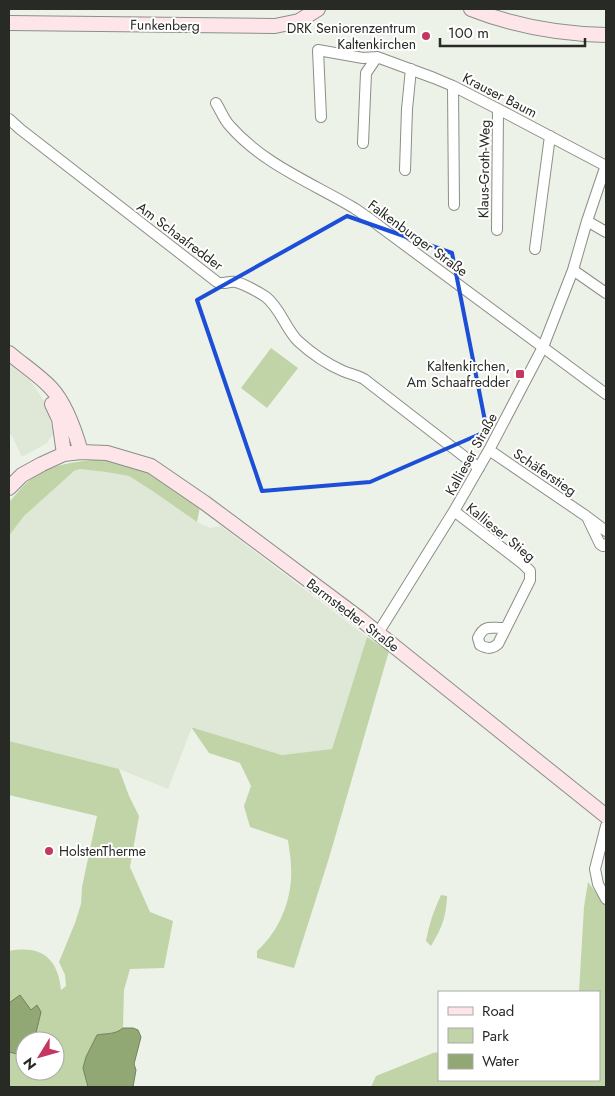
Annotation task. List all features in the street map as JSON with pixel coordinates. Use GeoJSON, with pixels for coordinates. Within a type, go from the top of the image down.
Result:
{"type":"FeatureCollection","features":[{"type":"Feature","properties":{"kind":"main road"},"geometry":{"type":"LineString","coordinates":[[471,9],[499,19],[528,26],[561,32],[606,35]]}},
{"type":"Feature","properties":{"kind":"main road","name":"Funkenberg"},"geometry":{"type":"LineString","coordinates":[[9,23],[275,26],[299,21],[315,10]]}},
{"type":"Feature","properties":{"kind":"main road"},"geometry":{"type":"LineString","coordinates":[[9,353],[52,389],[74,429],[81,452]]}},
{"type":"Feature","properties":{"kind":"main road"},"geometry":{"type":"LineString","coordinates":[[38,377],[59,419],[64,454]]}},
{"type":"Feature","properties":{"kind":"main road","name":"Barmstedter Straße"},"geometry":{"type":"LineString","coordinates":[[9,488],[22,475],[64,454],[81,452],[107,453],[152,466],[205,503],[378,633],[606,816]]}},
{"type":"Feature","properties":{"kind":"street","name":"Krauser Baum"},"geometry":{"type":"LineString","coordinates":[[321,117],[318,50],[363,58],[377,57],[453,86],[606,166]]}},
{"type":"Feature","properties":{"kind":"street"},"geometry":{"type":"LineString","coordinates":[[363,143],[366,73],[377,57]]}},
{"type":"Feature","properties":{"kind":"street"},"geometry":{"type":"LineString","coordinates":[[405,170],[407,109],[411,69]]}},
{"type":"Feature","properties":{"kind":"street"},"geometry":{"type":"LineString","coordinates":[[453,86],[454,205]]}},
{"type":"Feature","properties":{"kind":"street","name":"Falkenburger Straße"},"geometry":{"type":"LineString","coordinates":[[216,103],[228,125],[259,153],[354,209],[382,228],[606,394]]}},
{"type":"Feature","properties":{"kind":"street","name":"Klaus-Groth-Weg"},"geometry":{"type":"LineString","coordinates":[[497,230],[498,108]]}},
{"type":"Feature","properties":{"kind":"street","name":"Am Schaafredder"},"geometry":{"type":"LineString","coordinates":[[9,119],[101,194],[212,279],[222,284],[236,282],[266,297],[298,340],[326,363],[364,379],[479,468]]}},
{"type":"Feature","properties":{"kind":"street"},"geometry":{"type":"LineString","coordinates":[[535,249],[550,136]]}},
{"type":"Feature","properties":{"kind":"street","name":"Kallieser Straße"},"geometry":{"type":"LineString","coordinates":[[378,633],[454,512],[543,347],[573,270],[606,166]]}},
{"type":"Feature","properties":{"kind":"street"},"geometry":{"type":"LineString","coordinates":[[587,221],[606,232]]}},
{"type":"Feature","properties":{"kind":"street"},"geometry":{"type":"LineString","coordinates":[[573,270],[606,293]]}},
{"type":"Feature","properties":{"kind":"street","name":"Schäferstieg"},"geometry":{"type":"LineString","coordinates":[[489,450],[606,531]]}},
{"type":"Feature","properties":{"kind":"street","name":"Kallieser Stieg"},"geometry":{"type":"LineString","coordinates":[[454,512],[530,571],[530,580],[506,628]]}},
{"type":"Feature","properties":{"kind":"street"},"geometry":{"type":"LineString","coordinates":[[586,516],[595,532],[596,540],[603,546],[606,544]]}},
{"type":"Feature","properties":{"kind":"street"},"geometry":{"type":"LineString","coordinates":[[606,826],[595,869],[598,884],[606,899]]}},
{"type":"Feature","properties":{"kind":"highlighted area"},"geometry":{"type":"Polygon","coordinates":[[[347,216],[452,253],[487,431],[370,482],[262,491],[197,300],[347,216]]]}},
{"type":"Feature","properties":{"kind":"shaded area"},"geometry":{"type":"Polygon","coordinates":[[[9,363],[29,379],[47,405],[53,434],[47,443],[22,457],[12,436],[9,434],[9,363]]]}},
{"type":"Feature","properties":{"kind":"shaded area"},"geometry":{"type":"Polygon","coordinates":[[[80,469],[129,476],[197,522],[210,528],[221,526],[367,637],[332,749],[282,755],[192,727],[168,789],[119,769],[9,741],[9,536],[24,516],[74,471],[80,469]]]}},
{"type":"Feature","properties":{"kind":"green space"},"geometry":{"type":"Polygon","coordinates":[[[271,348],[298,368],[267,408],[241,388],[271,348]]]}},
{"type":"Feature","properties":{"kind":"green space"},"geometry":{"type":"Polygon","coordinates":[[[99,459],[124,464],[148,473],[200,507],[197,522],[129,476],[80,469],[74,471],[24,516],[9,536],[9,502],[28,481],[38,474],[55,467],[99,459]]]}},
{"type":"Feature","properties":{"kind":"green space"},"geometry":{"type":"Polygon","coordinates":[[[367,637],[389,651],[329,858],[294,968],[257,958],[257,951],[278,924],[290,890],[291,860],[288,840],[250,827],[244,806],[251,786],[240,763],[209,753],[191,727],[282,755],[332,749],[367,637]]]}},
{"type":"Feature","properties":{"kind":"green space"},"geometry":{"type":"Polygon","coordinates":[[[9,741],[119,769],[139,816],[130,867],[150,912],[173,921],[164,968],[130,969],[124,990],[123,1028],[115,1033],[106,1033],[83,1068],[88,1087],[9,1087],[9,951],[30,950],[46,956],[56,969],[61,990],[66,986],[65,975],[59,962],[81,904],[82,887],[97,816],[9,795],[9,741]]]}},
{"type":"Feature","properties":{"kind":"green space"},"geometry":{"type":"Polygon","coordinates":[[[588,882],[606,906],[606,1087],[371,1087],[376,1076],[438,1052],[438,1081],[600,1081],[600,991],[579,991],[584,907],[588,882]]]}},
{"type":"Feature","properties":{"kind":"green space"},"geometry":{"type":"Polygon","coordinates":[[[441,895],[447,896],[446,911],[441,928],[431,946],[426,941],[427,935],[441,895]]]}},
{"type":"Feature","properties":{"kind":"water"},"geometry":{"type":"Polygon","coordinates":[[[20,995],[31,1010],[37,1005],[41,1012],[36,1031],[15,1031],[15,1054],[9,1052],[9,1003],[20,995]]]}},
{"type":"Feature","properties":{"kind":"water"},"geometry":{"type":"Polygon","coordinates":[[[123,1028],[138,1030],[141,1037],[134,1064],[136,1070],[133,1087],[88,1087],[83,1068],[86,1057],[97,1035],[114,1033],[123,1028]]]}},
{"type":"Feature","properties":{"kind":"place","name":"DRK Seniorenzentrum Kaltenkirchen"},"geometry":{"type":"Point","coordinates":[426,36]}},
{"type":"Feature","properties":{"kind":"place","name":"Kaltenkirchen, Am Schaafredder"},"geometry":{"type":"Point","coordinates":[520,374]}},
{"type":"Feature","properties":{"kind":"place","name":"HolstenTherme"},"geometry":{"type":"Point","coordinates":[49,851]}}]}
